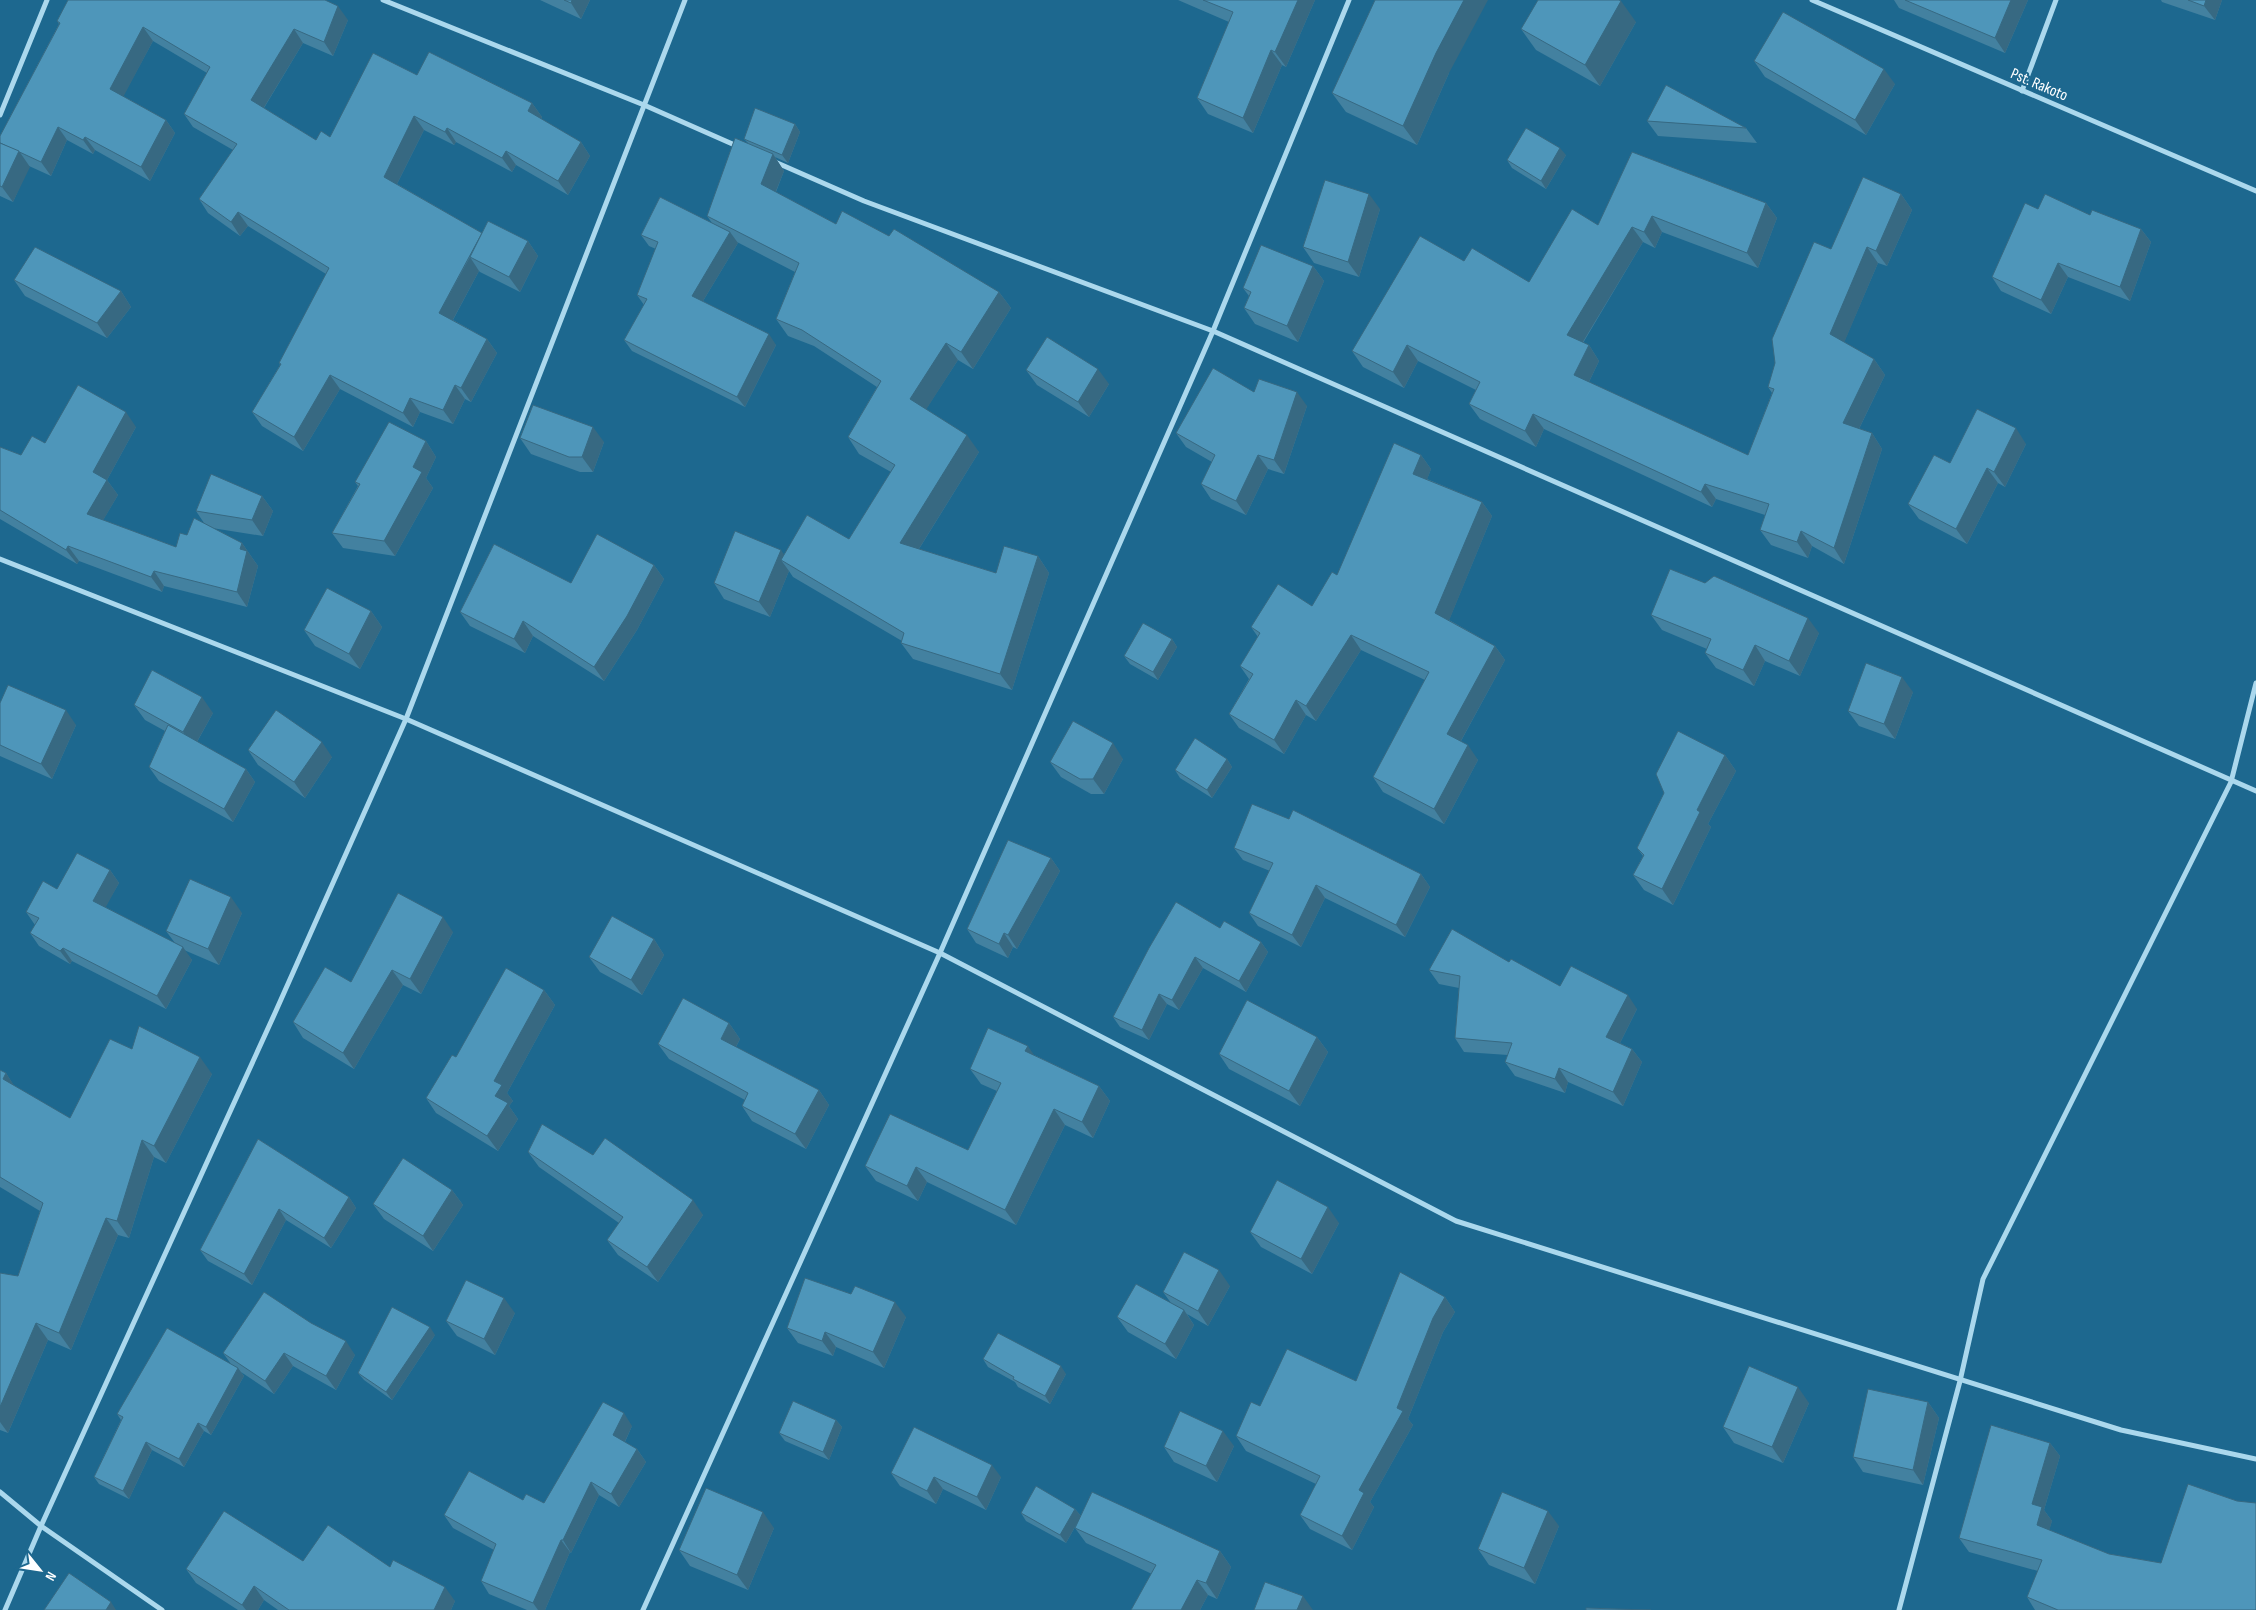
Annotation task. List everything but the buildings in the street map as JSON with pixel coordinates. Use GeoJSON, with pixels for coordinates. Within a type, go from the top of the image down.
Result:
{"type":"FeatureCollection","features":[{"type":"Feature","properties":{"kind":"street"},"geometry":{"type":"LineString","coordinates":[[0,115],[47,0]]}},
{"type":"Feature","properties":{"kind":"street"},"geometry":{"type":"LineString","coordinates":[[384,0],[644,105],[741,147]]}},
{"type":"Feature","properties":{"kind":"street"},"geometry":{"type":"LineString","coordinates":[[5,1610],[41,1526],[275,1013],[406,719],[685,0]]}},
{"type":"Feature","properties":{"kind":"street"},"geometry":{"type":"LineString","coordinates":[[643,1610],[940,953],[1213,331],[1349,0]]}},
{"type":"Feature","properties":{"kind":"street","name":"Pst. Rakoto"},"geometry":{"type":"LineString","coordinates":[[1812,0],[2256,191]]}},
{"type":"Feature","properties":{"kind":"street"},"geometry":{"type":"LineString","coordinates":[[2022,91],[2056,0]]}},
{"type":"Feature","properties":{"kind":"street"},"geometry":{"type":"LineString","coordinates":[[767,159],[864,201],[1213,331],[2231,782],[2256,791]]}},
{"type":"Feature","properties":{"kind":"street"},"geometry":{"type":"LineString","coordinates":[[0,559],[406,719],[940,953],[1456,1221],[1960,1381],[2121,1430],[2256,1459]]}},
{"type":"Feature","properties":{"kind":"street"},"geometry":{"type":"LineString","coordinates":[[1899,1610],[1960,1381],[1983,1279],[2231,782],[2256,683]]}},
{"type":"Feature","properties":{"kind":"street"},"geometry":{"type":"LineString","coordinates":[[0,1492],[41,1526],[162,1610]]}}]}
